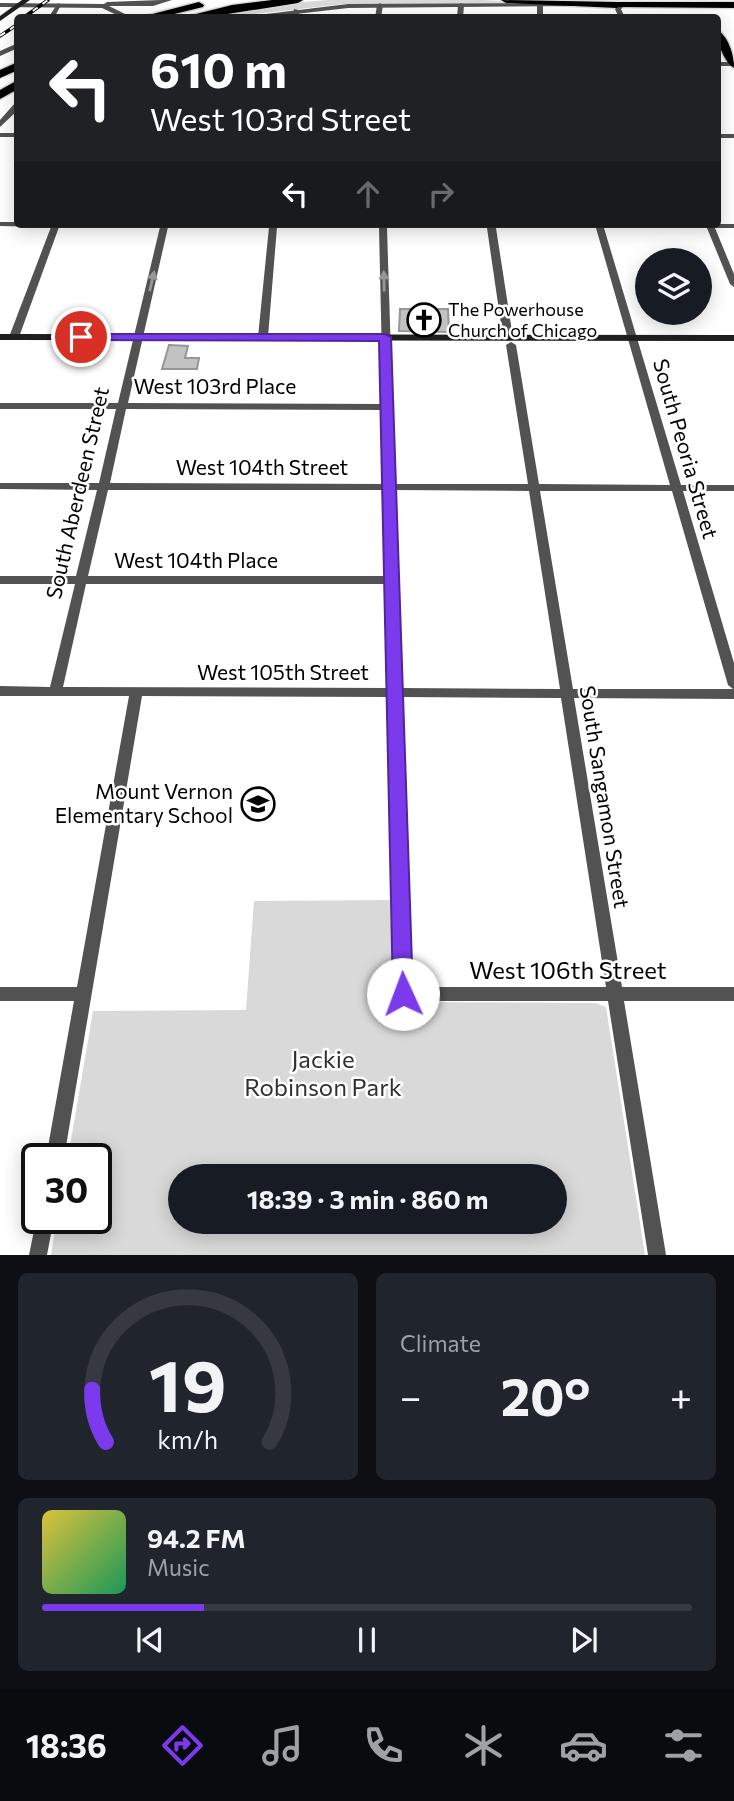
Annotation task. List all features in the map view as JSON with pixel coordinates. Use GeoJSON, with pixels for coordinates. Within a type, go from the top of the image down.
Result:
{"type":"FeatureCollection","features":[{"type":"Feature","properties":{"kind":"highway"},"geometry":{"type":"LineString","coordinates":[[161,14],[229,0]]}},
{"type":"Feature","properties":{"kind":"highway"},"geometry":{"type":"LineString","coordinates":[[506,0],[620,5]]}},
{"type":"Feature","properties":{"kind":"highway"},"geometry":{"type":"LineString","coordinates":[[204,14],[232,8],[297,9]]}},
{"type":"Feature","properties":{"kind":"main road"},"geometry":{"type":"LineString","coordinates":[[0,19],[24,2]]}},
{"type":"Feature","properties":{"kind":"main road"},"geometry":{"type":"LineString","coordinates":[[620,5],[734,5]]}},
{"type":"Feature","properties":{"kind":"main road"},"geometry":{"type":"LineString","coordinates":[[721,42],[732,78]]}},
{"type":"Feature","properties":{"kind":"main road"},"geometry":{"type":"LineString","coordinates":[[0,337],[385,337],[509,341],[734,338]]}},
{"type":"Feature","properties":{"kind":"street"},"geometry":{"type":"LineString","coordinates":[[111,14],[169,0]]}},
{"type":"Feature","properties":{"kind":"street"},"geometry":{"type":"LineString","coordinates":[[0,5],[24,2],[58,5],[153,4]]}},
{"type":"Feature","properties":{"kind":"street"},"geometry":{"type":"LineString","coordinates":[[108,3],[122,14]]}},
{"type":"Feature","properties":{"kind":"street"},"geometry":{"type":"LineString","coordinates":[[53,14],[58,5]]}},
{"type":"Feature","properties":{"kind":"street"},"geometry":{"type":"LineString","coordinates":[[264,14],[297,9],[380,5],[620,5],[620,14]]}},
{"type":"Feature","properties":{"kind":"street"},"geometry":{"type":"LineString","coordinates":[[379,14],[380,5]]}},
{"type":"Feature","properties":{"kind":"street"},"geometry":{"type":"LineString","coordinates":[[460,14],[461,5]]}},
{"type":"Feature","properties":{"kind":"street"},"geometry":{"type":"LineString","coordinates":[[540,5],[540,14]]}},
{"type":"Feature","properties":{"kind":"street"},"geometry":{"type":"LineString","coordinates":[[0,125],[14,109]]}},
{"type":"Feature","properties":{"kind":"street"},"geometry":{"type":"LineString","coordinates":[[14,337],[55,228]]}},
{"type":"Feature","properties":{"kind":"street","name":"South Aberdeen Street"},"geometry":{"type":"LineString","coordinates":[[55,692],[164,228]]}},
{"type":"Feature","properties":{"kind":"street"},"geometry":{"type":"LineString","coordinates":[[262,337],[273,228]]}},
{"type":"Feature","properties":{"kind":"street"},"geometry":{"type":"LineString","coordinates":[[383,228],[394,693]]}},
{"type":"Feature","properties":{"kind":"street","name":"South Sangamon Street"},"geometry":{"type":"LineString","coordinates":[[491,228],[657,1255]]}},
{"type":"Feature","properties":{"kind":"street","name":"South Peoria Street"},"geometry":{"type":"LineString","coordinates":[[600,228],[734,685]]}},
{"type":"Feature","properties":{"kind":"street"},"geometry":{"type":"LineString","coordinates":[[711,228],[734,284]]}},
{"type":"Feature","properties":{"kind":"street","name":"West 103rd Place"},"geometry":{"type":"LineString","coordinates":[[0,406],[387,407]]}},
{"type":"Feature","properties":{"kind":"street","name":"West 104th Street"},"geometry":{"type":"LineString","coordinates":[[0,486],[734,488]]}},
{"type":"Feature","properties":{"kind":"street","name":"West 104th Place"},"geometry":{"type":"LineString","coordinates":[[0,580],[391,580]]}},
{"type":"Feature","properties":{"kind":"street","name":"West 105th Street"},"geometry":{"type":"LineString","coordinates":[[0,691],[734,694]]}},
{"type":"Feature","properties":{"kind":"street"},"geometry":{"type":"LineString","coordinates":[[58,1143],[136,692]]}},
{"type":"Feature","properties":{"kind":"street","name":"West 106th Street"},"geometry":{"type":"LineString","coordinates":[[394,693],[403,994],[734,994]]}},
{"type":"Feature","properties":{"kind":"street"},"geometry":{"type":"LineString","coordinates":[[0,994],[83,994]]}},
{"type":"Feature","properties":{"kind":"street"},"geometry":{"type":"LineString","coordinates":[[38,1255],[42,1234]]}},
{"type":"Feature","properties":{"kind":"green space"},"geometry":{"type":"Polygon","coordinates":[[[327,0],[481,0],[568,4],[343,4],[254,14],[217,14],[267,5],[327,0]]]}},
{"type":"Feature","properties":{"kind":"green space","name":"Jackie Robinson Park"},"geometry":{"type":"Polygon","coordinates":[[[390,900],[394,1002],[596,1003],[606,1007],[645,1255],[51,1255],[54,1234],[112,1234],[112,1143],[71,1143],[93,1011],[246,1010],[254,901],[390,900]]]}},
{"type":"Feature","properties":{"kind":"building","name":"The Powerhouse Church of Chicago"},"geometry":{"type":"Polygon","coordinates":[[[400,309],[448,309],[449,332],[399,331],[400,309]]]}},
{"type":"Feature","properties":{"kind":"building"},"geometry":{"type":"Polygon","coordinates":[[[169,345],[188,346],[185,358],[199,358],[197,369],[162,369],[169,345]]]}},
{"type":"Feature","properties":{"kind":"railway"},"geometry":{"type":"LineString","coordinates":[[29,14],[48,0]]}},
{"type":"Feature","properties":{"kind":"railway"},"geometry":{"type":"LineString","coordinates":[[0,36],[14,27]]}},
{"type":"Feature","properties":{"kind":"place","name":"The Powerhouse Church of Chicago"},"geometry":{"type":"Point","coordinates":[424,320]}},
{"type":"Feature","properties":{"kind":"place","name":"Mount Vernon Elementary School"},"geometry":{"type":"Point","coordinates":[258,804]}},
{"type":"Feature","properties":{"kind":"route"},"geometry":{"type":"LineString","coordinates":[[81,337],[385,337],[403,994]]}}]}
